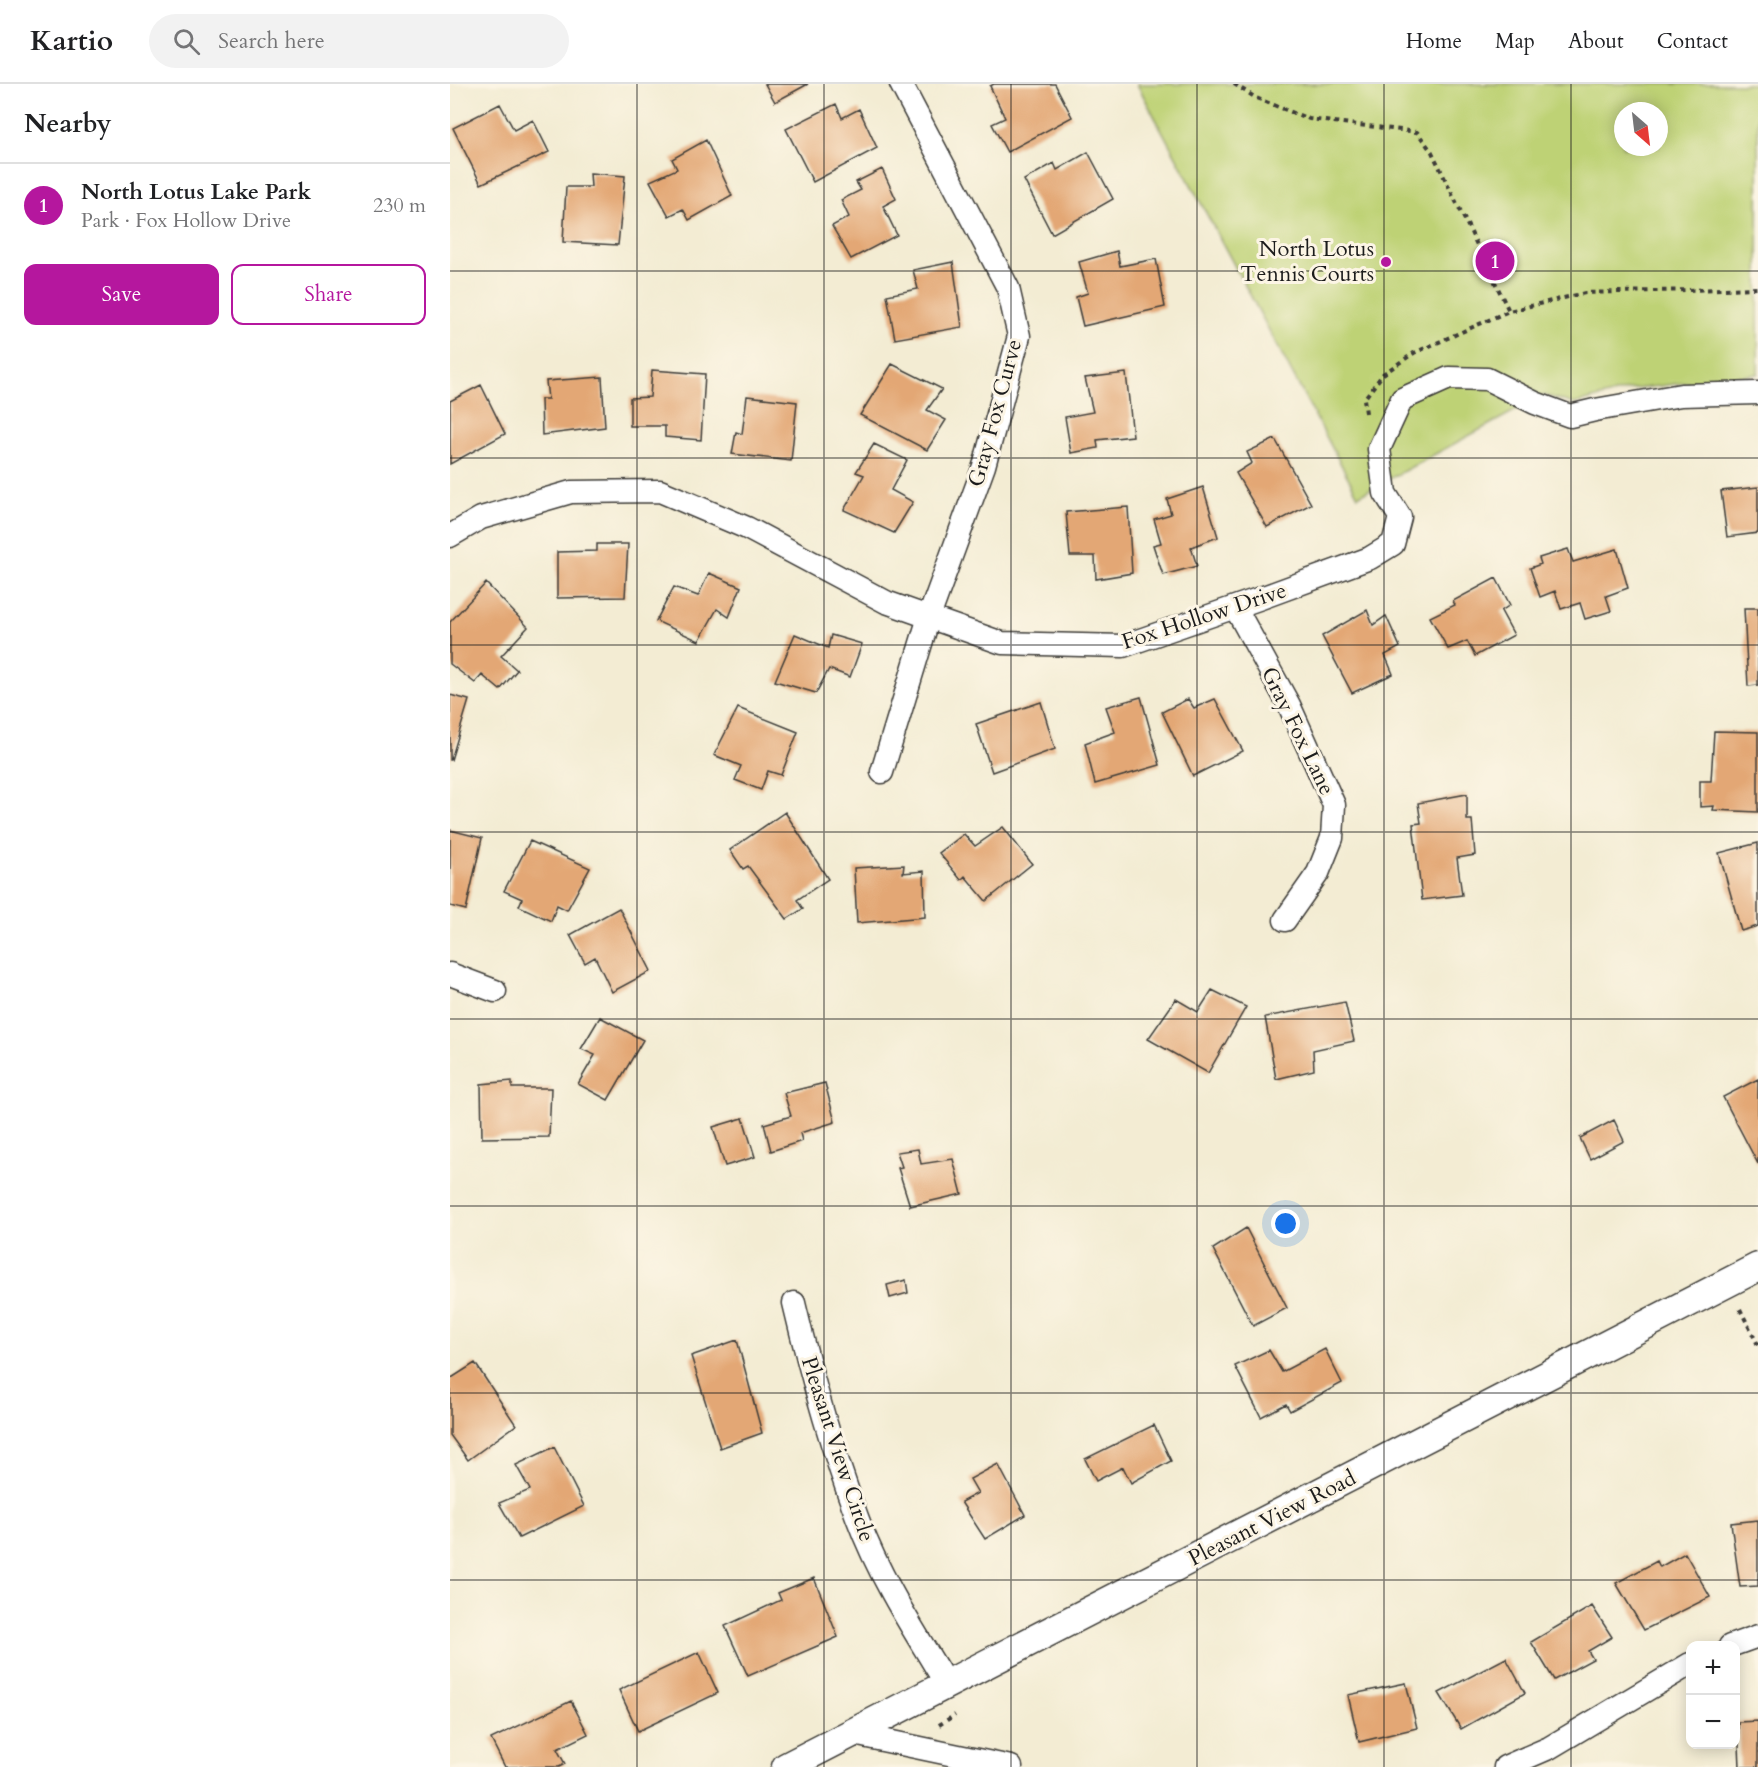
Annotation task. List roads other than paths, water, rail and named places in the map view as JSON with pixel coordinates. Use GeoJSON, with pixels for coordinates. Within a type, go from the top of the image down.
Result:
{"type":"FeatureCollection","features":[{"type":"Feature","properties":{"kind":"street","name":"Gray Fox Curve"},"geometry":{"type":"LineString","coordinates":[[882,772],[928,617],[984,466],[1019,336],[1008,288],[901,84]]}},
{"type":"Feature","properties":{"kind":"street","name":"Fox Hollow Drive"},"geometry":{"type":"LineString","coordinates":[[450,536],[481,518],[571,492],[660,491],[747,528],[886,602],[1002,643],[1123,646],[1370,558],[1393,544],[1400,517],[1385,493],[1379,449],[1402,399],[1449,378],[1487,379],[1535,404],[1570,416],[1681,395],[1758,393]]}},
{"type":"Feature","properties":{"kind":"street","name":"Gray Fox Lane"},"geometry":{"type":"LineString","coordinates":[[1235,607],[1289,705],[1334,805],[1332,838],[1318,873],[1285,920]]}},
{"type":"Feature","properties":{"kind":"street"},"geometry":{"type":"LineString","coordinates":[[450,974],[495,991]]}},
{"type":"Feature","properties":{"kind":"street","name":"Pleasant View Road"},"geometry":{"type":"LineString","coordinates":[[786,1767],[1758,1267]]}},
{"type":"Feature","properties":{"kind":"street","name":"Pleasant View Circle"},"geometry":{"type":"LineString","coordinates":[[794,1302],[812,1378],[857,1518],[891,1592],[947,1685]]}},
{"type":"Feature","properties":{"kind":"street"},"geometry":{"type":"LineString","coordinates":[[1740,1642],[1758,1636]]}},
{"type":"Feature","properties":{"kind":"street"},"geometry":{"type":"LineString","coordinates":[[1505,1767],[1549,1748],[1686,1666]]}},
{"type":"Feature","properties":{"kind":"street"},"geometry":{"type":"LineString","coordinates":[[849,1733],[1011,1767]]}},
{"type":"Feature","properties":{"kind":"place","name":"North Lotus Lake Park"},"geometry":{"type":"Point","coordinates":[1495,261]}},
{"type":"Feature","properties":{"kind":"place","name":"North Lotus Tennis Courts"},"geometry":{"type":"Point","coordinates":[1386,262]}}]}
